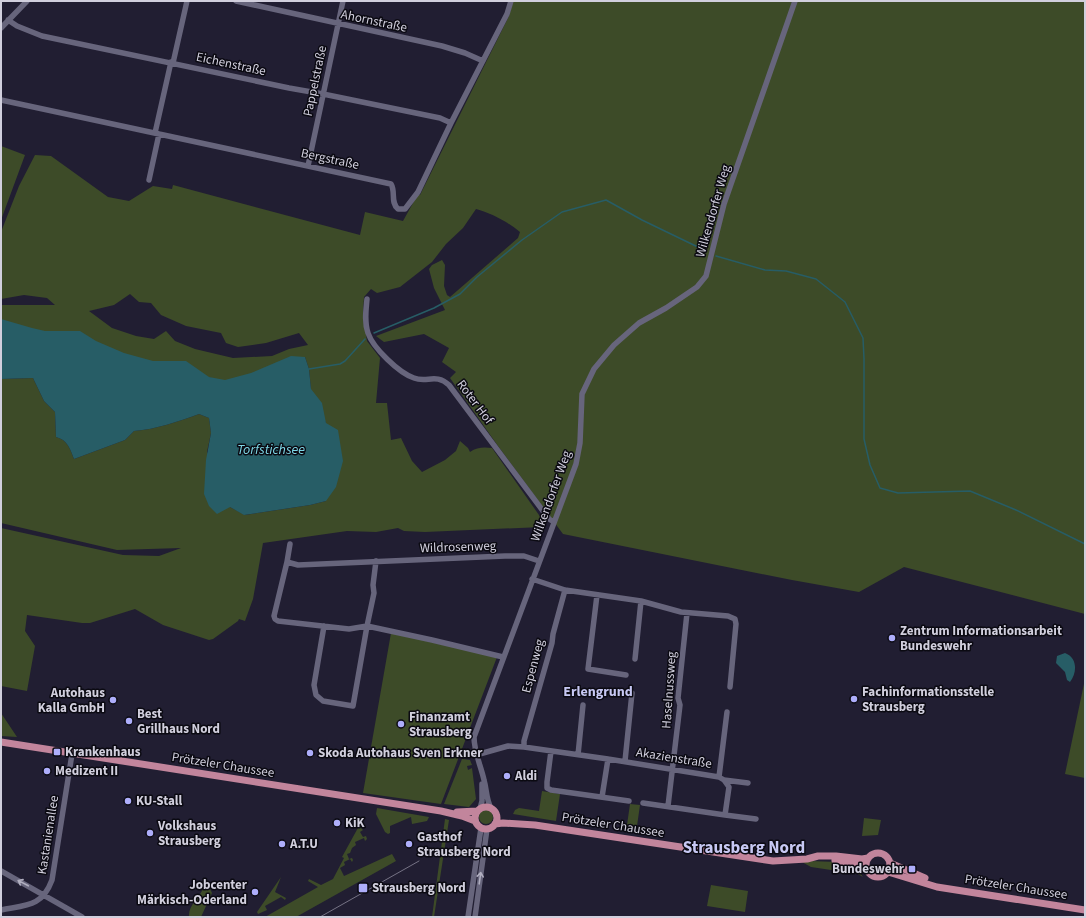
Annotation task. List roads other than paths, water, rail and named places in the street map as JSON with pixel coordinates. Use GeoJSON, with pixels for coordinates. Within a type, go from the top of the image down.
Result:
{"type":"FeatureCollection","features":[{"type":"Feature","properties":{"kind":"main road","name":"Prötzeler Chaussee"},"geometry":{"type":"LineString","coordinates":[[1,742],[441,811],[475,821]]}},
{"type":"Feature","properties":{"kind":"main road","name":"Prötzeler Chaussee"},"geometry":{"type":"LineString","coordinates":[[441,811],[463,812],[478,810],[485,807],[492,808]]}},
{"type":"Feature","properties":{"kind":"main road"},"geometry":{"type":"LineString","coordinates":[[478,810],[475,816],[475,821],[484,828],[491,828],[497,819],[492,808]]}},
{"type":"Feature","properties":{"kind":"main road","name":"Prötzeler Chaussee"},"geometry":{"type":"LineString","coordinates":[[496,815],[535,825]]}},
{"type":"Feature","properties":{"kind":"main road","name":"Prötzeler Chaussee"},"geometry":{"type":"LineString","coordinates":[[495,824],[535,825],[773,861],[807,859],[847,862],[861,865],[875,877],[881,877],[888,872],[937,887],[1085,910]]}},
{"type":"Feature","properties":{"kind":"main road","name":"Prötzeler Chaussee"},"geometry":{"type":"LineString","coordinates":[[807,859],[818,856],[860,859],[868,858],[876,853],[882,854],[886,856],[890,863],[943,887]]}},
{"type":"Feature","properties":{"kind":"main road"},"geometry":{"type":"LineString","coordinates":[[866,868],[868,858]]}},
{"type":"Feature","properties":{"kind":"main road"},"geometry":{"type":"LineString","coordinates":[[888,872],[890,863]]}},
{"type":"Feature","properties":{"kind":"street"},"geometry":{"type":"LineString","coordinates":[[1,28],[27,1]]}},
{"type":"Feature","properties":{"kind":"street"},"geometry":{"type":"LineString","coordinates":[[150,180],[157,133],[187,1]]}},
{"type":"Feature","properties":{"kind":"street","name":"Ahornstraße"},"geometry":{"type":"LineString","coordinates":[[236,1],[442,46],[465,53],[483,61]]}},
{"type":"Feature","properties":{"kind":"street","name":"Pappelstraße"},"geometry":{"type":"LineString","coordinates":[[308,166],[343,1]]}},
{"type":"Feature","properties":{"kind":"street","name":"Bergstraße"},"geometry":{"type":"LineString","coordinates":[[1,100],[391,184],[393,186],[396,208],[398,210],[405,209],[418,192],[451,123],[508,14],[511,1]]}},
{"type":"Feature","properties":{"kind":"street","name":"Wilkendorfer Weg"},"geometry":{"type":"LineString","coordinates":[[492,808],[487,800],[484,780],[476,754],[474,742],[475,731],[576,464],[580,443],[582,394],[594,370],[614,345],[639,323],[666,308],[697,287],[706,276],[724,204],[795,1]]}},
{"type":"Feature","properties":{"kind":"street","name":"Eichenstraße"},"geometry":{"type":"LineString","coordinates":[[8,20],[42,36],[440,118],[451,123]]}},
{"type":"Feature","properties":{"kind":"street","name":"Roter Hof"},"geometry":{"type":"LineString","coordinates":[[366,299],[365,315],[368,334],[385,358],[415,379],[444,380],[450,385],[549,519],[554,522]]}},
{"type":"Feature","properties":{"kind":"street"},"geometry":{"type":"LineString","coordinates":[[290,544],[274,616],[275,620],[349,629],[366,626],[503,657]]}},
{"type":"Feature","properties":{"kind":"street","name":"Wildrosenweg"},"geometry":{"type":"LineString","coordinates":[[286,562],[298,565],[505,556],[524,556],[539,561]]}},
{"type":"Feature","properties":{"kind":"street"},"geometry":{"type":"LineString","coordinates":[[324,626],[314,685],[316,695],[323,701],[353,706],[366,626],[374,593],[373,585],[376,561]]}},
{"type":"Feature","properties":{"kind":"street"},"geometry":{"type":"LineString","coordinates":[[532,579],[565,590],[641,601],[687,613],[728,616],[735,619],[736,624],[730,687]]}},
{"type":"Feature","properties":{"kind":"street","name":"Espenweg"},"geometry":{"type":"LineString","coordinates":[[524,747],[524,741],[552,643],[565,590]]}},
{"type":"Feature","properties":{"kind":"street"},"geometry":{"type":"LineString","coordinates":[[597,595],[588,669],[626,675]]}},
{"type":"Feature","properties":{"kind":"street"},"geometry":{"type":"LineString","coordinates":[[635,658],[641,601]]}},
{"type":"Feature","properties":{"kind":"street","name":"Haselnussweg"},"geometry":{"type":"LineString","coordinates":[[668,806],[680,705],[678,698],[687,613]]}},
{"type":"Feature","properties":{"kind":"street","name":"Akazienstraße"},"geometry":{"type":"LineString","coordinates":[[625,761],[632,693]]}},
{"type":"Feature","properties":{"kind":"street"},"geometry":{"type":"LineString","coordinates":[[578,755],[583,705]]}},
{"type":"Feature","properties":{"kind":"street","name":"Akazienstraße"},"geometry":{"type":"LineString","coordinates":[[722,778],[727,712]]}},
{"type":"Feature","properties":{"kind":"street","name":"Akazienstraße"},"geometry":{"type":"LineString","coordinates":[[476,754],[508,746],[524,747],[673,768],[748,783]]}},
{"type":"Feature","properties":{"kind":"street"},"geometry":{"type":"LineString","coordinates":[[551,751],[547,788],[551,790],[629,801]]}},
{"type":"Feature","properties":{"kind":"street","name":"Kastanienallee"},"geometry":{"type":"LineString","coordinates":[[44,895],[52,880],[72,754]]}},
{"type":"Feature","properties":{"kind":"street"},"geometry":{"type":"LineString","coordinates":[[602,797],[608,758]]}},
{"type":"Feature","properties":{"kind":"street","name":"Wilkendorfer Weg"},"geometry":{"type":"LineString","coordinates":[[478,810],[482,798],[480,768]]}},
{"type":"Feature","properties":{"kind":"street"},"geometry":{"type":"LineString","coordinates":[[722,778],[729,787],[725,815]]}},
{"type":"Feature","properties":{"kind":"street"},"geometry":{"type":"LineString","coordinates":[[643,803],[756,819]]}},
{"type":"Feature","properties":{"kind":"street"},"geometry":{"type":"LineString","coordinates":[[468,917],[484,828]]}},
{"type":"Feature","properties":{"kind":"street"},"geometry":{"type":"LineString","coordinates":[[475,917],[484,828]]}},
{"type":"Feature","properties":{"kind":"street"},"geometry":{"type":"LineString","coordinates":[[1,872],[82,917]]}},
{"type":"Feature","properties":{"kind":"street"},"geometry":{"type":"LineString","coordinates":[[1,910],[36,903],[44,895]]}},
{"type":"Feature","properties":{"kind":"water","name":"Torfstichsee"},"geometry":{"type":"Polygon","coordinates":[[[1,319],[45,331],[80,331],[96,341],[124,353],[153,361],[186,361],[209,377],[225,380],[251,373],[291,356],[305,357],[309,369],[311,389],[322,403],[326,423],[338,430],[343,461],[336,487],[326,501],[310,505],[244,515],[230,507],[217,514],[209,506],[204,494],[206,460],[211,433],[209,418],[199,414],[159,427],[134,431],[125,440],[74,459],[70,448],[66,443],[60,438],[56,437],[55,412],[44,401],[33,378],[1,379],[1,319]]]}},
{"type":"Feature","properties":{"kind":"water"},"geometry":{"type":"Polygon","coordinates":[[[1065,653],[1072,658],[1075,666],[1074,674],[1070,682],[1067,680],[1065,672],[1056,663],[1057,656],[1065,653]]]}},
{"type":"Feature","properties":{"kind":"waterway"},"geometry":{"type":"LineString","coordinates":[[374,333],[434,308],[460,294],[477,277],[522,240],[562,212],[606,200],[642,220],[704,250]]}},
{"type":"Feature","properties":{"kind":"waterway"},"geometry":{"type":"LineString","coordinates":[[716,256],[765,270],[786,271],[816,279],[845,302],[863,338],[864,439],[870,465],[880,488],[898,493],[970,491],[1016,510],[1085,544]]}},
{"type":"Feature","properties":{"kind":"waterway"},"geometry":{"type":"LineString","coordinates":[[309,369],[340,364],[345,361],[365,339]]}},
{"type":"Feature","properties":{"kind":"tram line"},"geometry":{"type":"LineString","coordinates":[[320,917],[419,861]]}},
{"type":"Feature","properties":{"kind":"place","name":"Zentrum Informationsarbeit Bundeswehr"},"geometry":{"type":"Point","coordinates":[892,638]}},
{"type":"Feature","properties":{"kind":"place","name":"Fachinformationsstelle Strausberg"},"geometry":{"type":"Point","coordinates":[854,699]}},
{"type":"Feature","properties":{"kind":"place","name":"Autohaus Kalla GmbH"},"geometry":{"type":"Point","coordinates":[113,700]}},
{"type":"Feature","properties":{"kind":"place","name":"Best Grillhaus Nord"},"geometry":{"type":"Point","coordinates":[129,721]}},
{"type":"Feature","properties":{"kind":"place","name":"Finanzamt Strausberg"},"geometry":{"type":"Point","coordinates":[401,724]}},
{"type":"Feature","properties":{"kind":"place","name":"Krankenhaus"},"geometry":{"type":"Point","coordinates":[57,752]}},
{"type":"Feature","properties":{"kind":"place","name":"Skoda Autohaus Sven Erkner"},"geometry":{"type":"Point","coordinates":[310,753]}},
{"type":"Feature","properties":{"kind":"place","name":"Medizent II"},"geometry":{"type":"Point","coordinates":[47,771]}},
{"type":"Feature","properties":{"kind":"place","name":"Aldi"},"geometry":{"type":"Point","coordinates":[507,776]}},
{"type":"Feature","properties":{"kind":"place","name":"KU-Stall"},"geometry":{"type":"Point","coordinates":[128,801]}},
{"type":"Feature","properties":{"kind":"place","name":"KiK"},"geometry":{"type":"Point","coordinates":[337,823]}},
{"type":"Feature","properties":{"kind":"place","name":"Volkshaus Strausberg"},"geometry":{"type":"Point","coordinates":[150,833]}},
{"type":"Feature","properties":{"kind":"place","name":"A.T.U"},"geometry":{"type":"Point","coordinates":[282,844]}},
{"type":"Feature","properties":{"kind":"place","name":"Gasthof Strausberg Nord"},"geometry":{"type":"Point","coordinates":[409,844]}},
{"type":"Feature","properties":{"kind":"place","name":"Bundeswehr"},"geometry":{"type":"Point","coordinates":[912,869]}},
{"type":"Feature","properties":{"kind":"place","name":"Strausberg Nord"},"geometry":{"type":"Point","coordinates":[363,888]}},
{"type":"Feature","properties":{"kind":"place","name":"Jobcenter Märkisch-Oderland"},"geometry":{"type":"Point","coordinates":[255,892]}},
{"type":"Feature","properties":{"kind":"district","name":"Erlengrund"},"geometry":{"type":"Point","coordinates":[598,692]}},
{"type":"Feature","properties":{"kind":"district","name":"Strausberg Nord"},"geometry":{"type":"Point","coordinates":[744,848]}}]}
